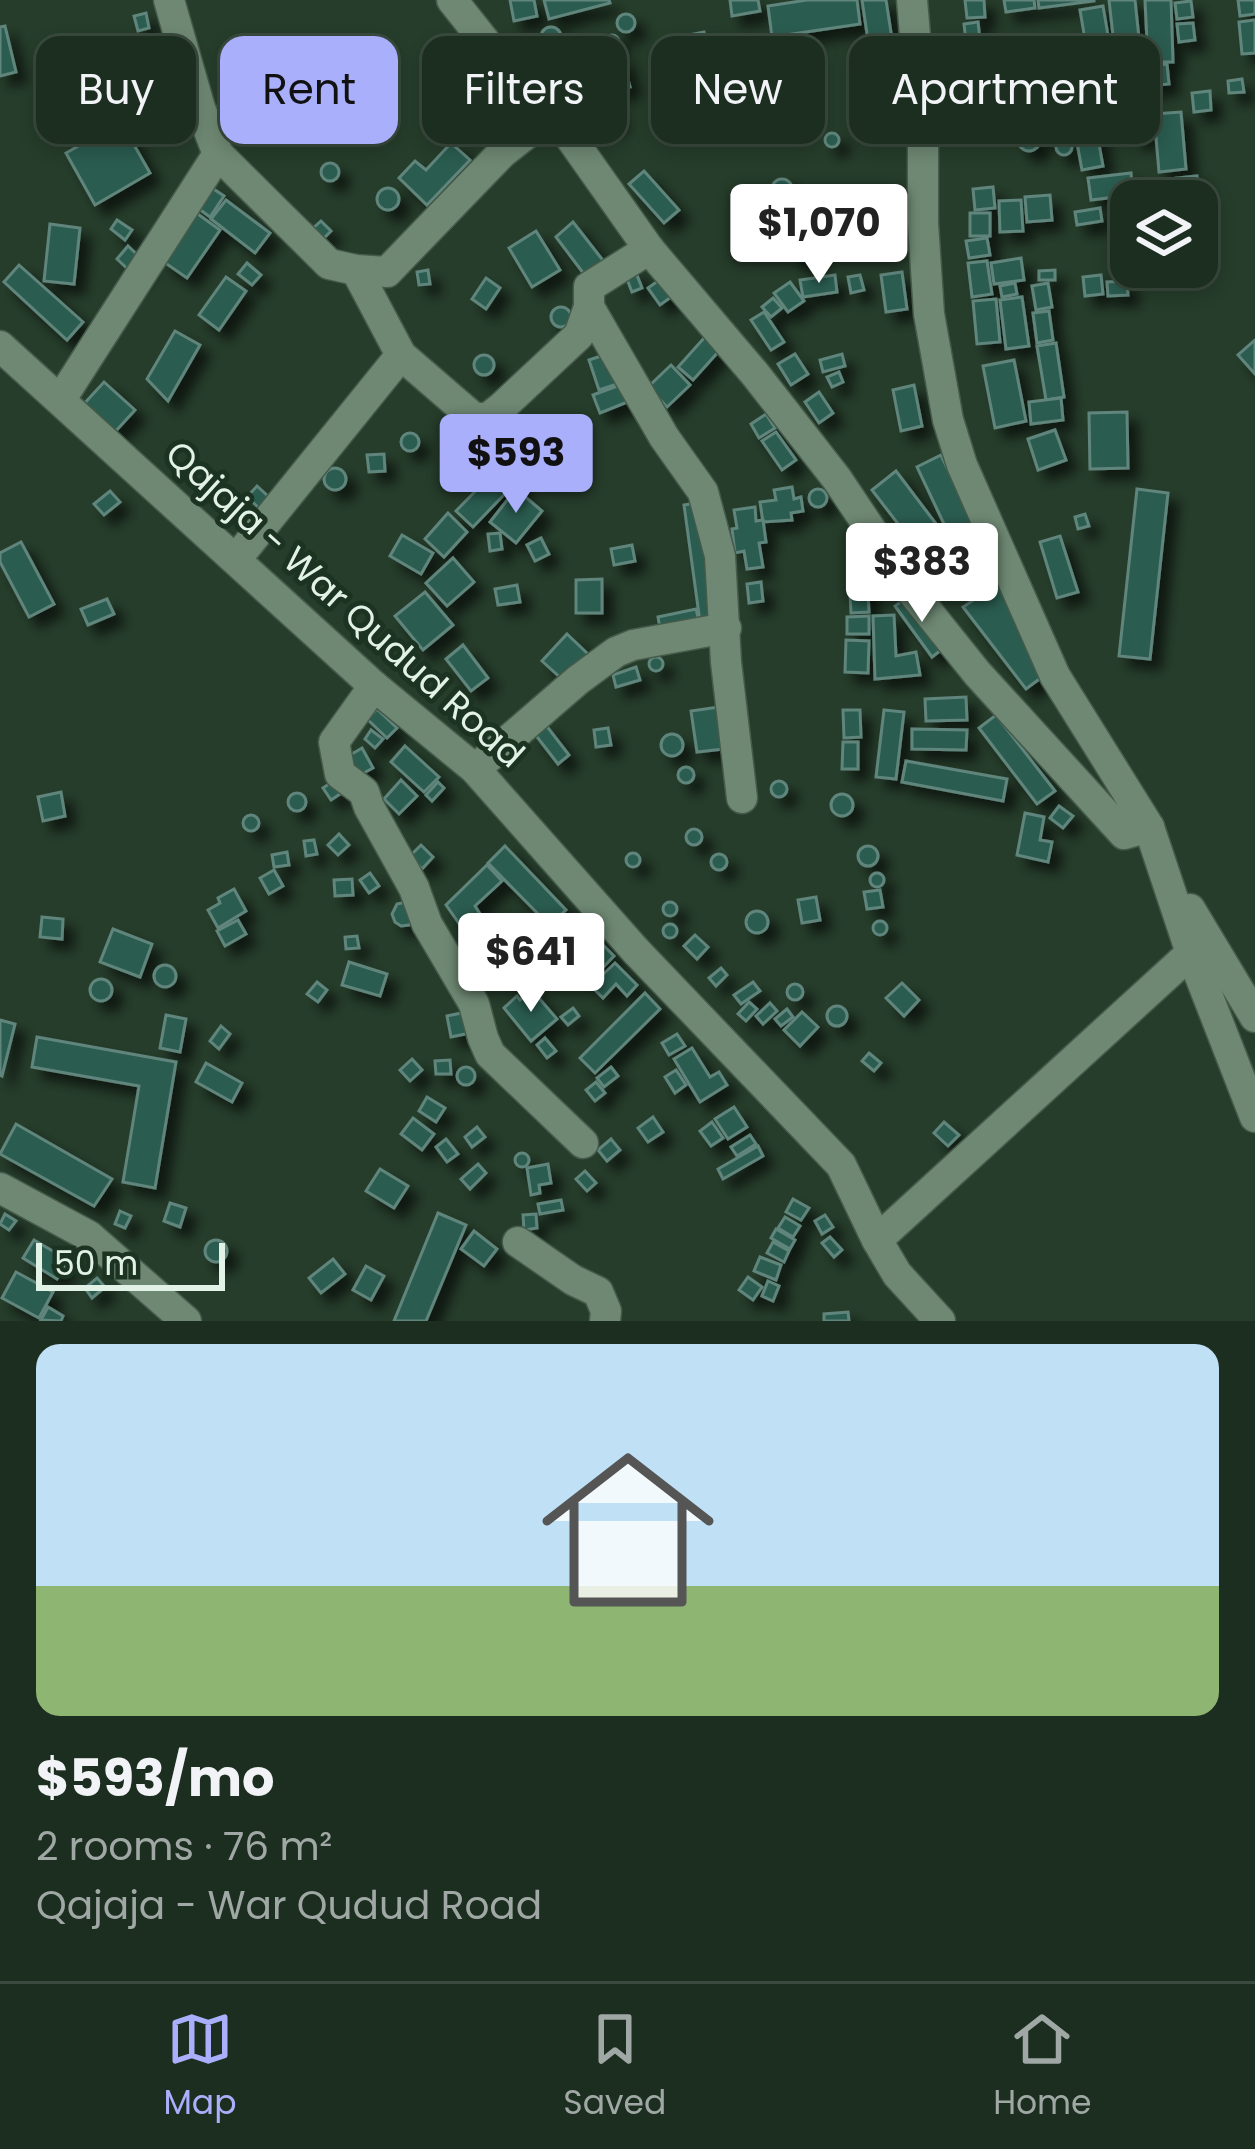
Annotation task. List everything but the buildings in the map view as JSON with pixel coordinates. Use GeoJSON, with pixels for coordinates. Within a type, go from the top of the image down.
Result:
{"type":"FeatureCollection","features":[{"type":"Feature","properties":{"kind":"street"},"geometry":{"type":"LineString","coordinates":[[169,0],[218,154],[329,264],[387,272],[513,144]]}},
{"type":"Feature","properties":{"kind":"street"},"geometry":{"type":"LineString","coordinates":[[452,0],[481,36]]}},
{"type":"Feature","properties":{"kind":"street"},"geometry":{"type":"LineString","coordinates":[[912,0],[929,314],[948,420],[962,465],[1054,676],[1150,831],[1201,930],[1255,1017]]}},
{"type":"Feature","properties":{"kind":"street"},"geometry":{"type":"LineString","coordinates":[[575,144],[649,249],[836,479],[913,593],[977,673],[1124,834],[1150,831]]}},
{"type":"Feature","properties":{"kind":"street"},"geometry":{"type":"LineString","coordinates":[[61,399],[218,154]]}},
{"type":"Feature","properties":{"kind":"street"},"geometry":{"type":"LineString","coordinates":[[356,271],[401,355],[466,414],[488,418],[579,335],[589,307],[589,287],[649,249]]}},
{"type":"Feature","properties":{"kind":"street"},"geometry":{"type":"LineString","coordinates":[[589,307],[664,437],[703,492],[719,556],[742,798]]}},
{"type":"Feature","properties":{"kind":"street","name":"Qajaja - War Qudud Road"},"geometry":{"type":"LineString","coordinates":[[0,346],[374,686],[475,769],[636,951],[841,1165],[897,1274],[940,1321]]}},
{"type":"Feature","properties":{"kind":"street"},"geometry":{"type":"LineString","coordinates":[[237,559],[401,355]]}},
{"type":"Feature","properties":{"kind":"street"},"geometry":{"type":"LineString","coordinates":[[475,769],[616,652],[726,628]]}},
{"type":"Feature","properties":{"kind":"street"},"geometry":{"type":"LineString","coordinates":[[374,686],[334,742],[340,774],[364,792],[414,888],[427,924],[474,1004],[490,1054],[583,1143]]}},
{"type":"Feature","properties":{"kind":"street"},"geometry":{"type":"LineString","coordinates":[[1150,831],[1255,1118]]}},
{"type":"Feature","properties":{"kind":"street"},"geometry":{"type":"LineString","coordinates":[[877,1240],[1191,953]]}},
{"type":"Feature","properties":{"kind":"street"},"geometry":{"type":"LineString","coordinates":[[0,1188],[89,1236],[186,1321]]}},
{"type":"Feature","properties":{"kind":"street"},"geometry":{"type":"LineString","coordinates":[[518,1242],[598,1292],[605,1321]]}}]}
